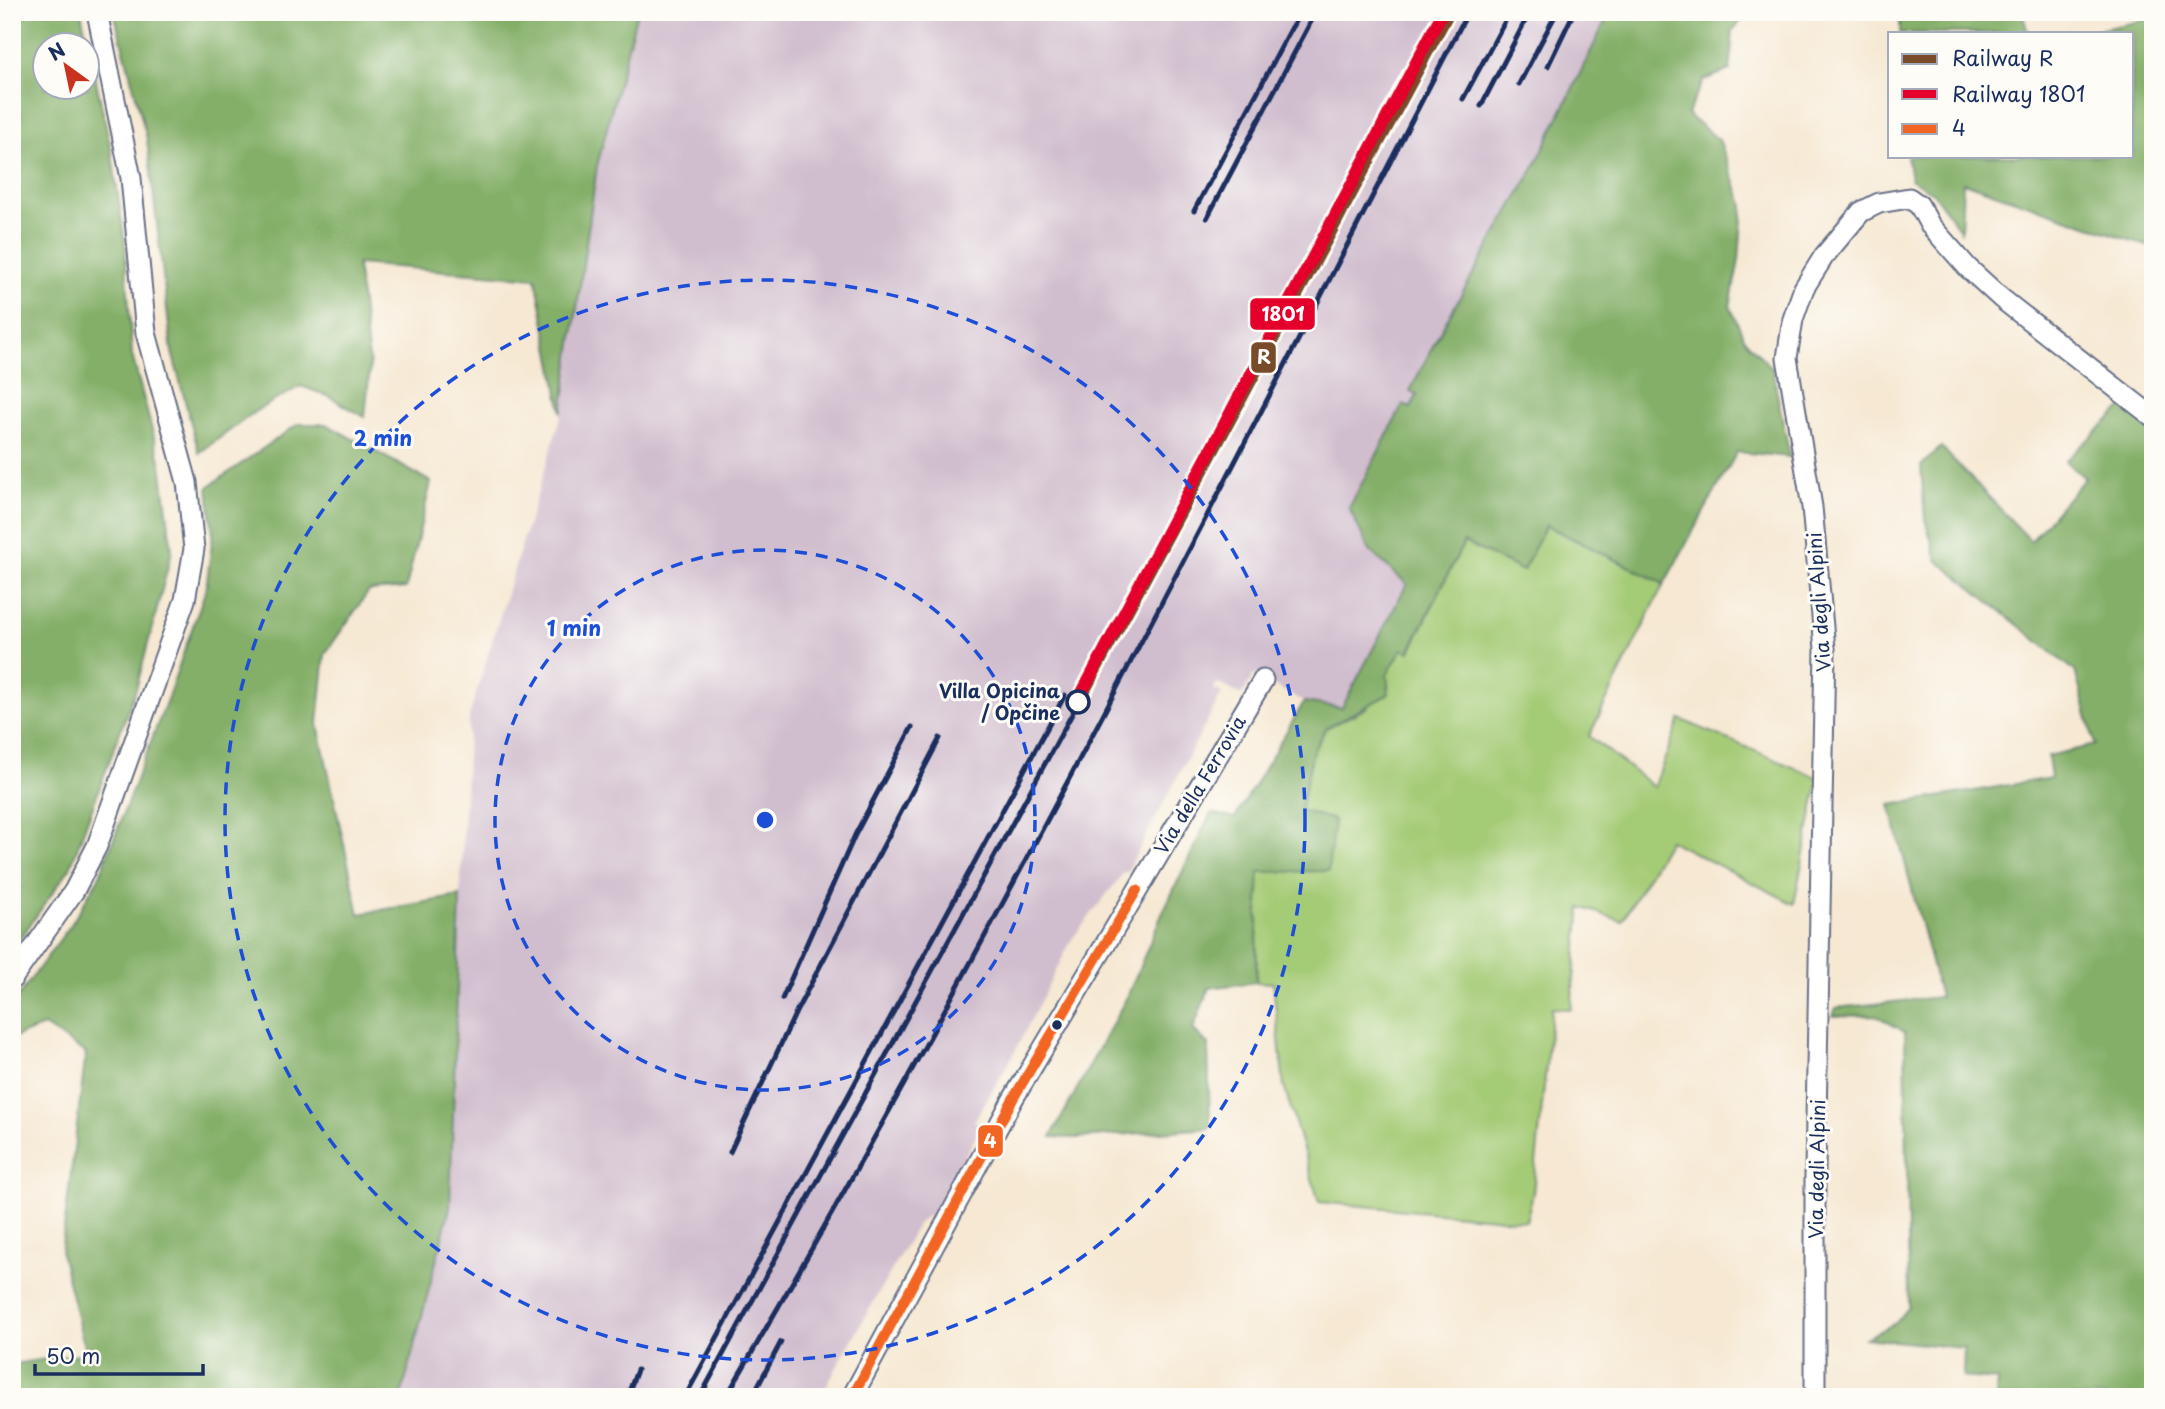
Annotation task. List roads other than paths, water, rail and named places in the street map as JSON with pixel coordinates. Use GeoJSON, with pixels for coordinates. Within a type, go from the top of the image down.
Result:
{"type":"FeatureCollection","features":[{"type":"Feature","properties":{"kind":"street"},"geometry":{"type":"LineString","coordinates":[[12,979],[74,891],[97,846],[185,600],[194,550],[187,482],[146,332],[127,154],[97,12]]}},
{"type":"Feature","properties":{"kind":"street","name":"Via degli Alpini"},"geometry":{"type":"LineString","coordinates":[[1815,1397],[1815,1172],[1825,649],[1812,508],[1787,358],[1793,320],[1804,288],[1824,256],[1854,218],[1879,203],[1909,198],[1919,205],[1930,225],[1951,250],[2002,299],[2153,417]]}},
{"type":"Feature","properties":{"kind":"street","name":"Via della Ferrovia"},"geometry":{"type":"LineString","coordinates":[[852,1397],[1013,1099],[1263,680]]}},
{"type":"Feature","properties":{"kind":"railway"},"geometry":{"type":"LineString","coordinates":[[1194,211],[1300,12]]}},
{"type":"Feature","properties":{"kind":"railway"},"geometry":{"type":"LineString","coordinates":[[1207,218],[1316,12]]}},
{"type":"Feature","properties":{"kind":"railway"},"geometry":{"type":"LineString","coordinates":[[726,1397],[920,1056],[1106,710],[1468,12]]}},
{"type":"Feature","properties":{"kind":"railway"},"geometry":{"type":"LineString","coordinates":[[1463,99],[1510,12]]}},
{"type":"Feature","properties":{"kind":"railway"},"geometry":{"type":"LineString","coordinates":[[1481,106],[1530,12]]}},
{"type":"Feature","properties":{"kind":"railway"},"geometry":{"type":"LineString","coordinates":[[1519,84],[1557,12]]}},
{"type":"Feature","properties":{"kind":"railway"},"geometry":{"type":"LineString","coordinates":[[1548,66],[1574,12]]}},
{"type":"Feature","properties":{"kind":"railway"},"geometry":{"type":"LineString","coordinates":[[685,1397],[1065,695]]}},
{"type":"Feature","properties":{"kind":"railway"},"geometry":{"type":"LineString","coordinates":[[700,1397],[1078,703]]}},
{"type":"Feature","properties":{"kind":"railway"},"geometry":{"type":"LineString","coordinates":[[782,999],[855,835],[912,727]]}},
{"type":"Feature","properties":{"kind":"railway"},"geometry":{"type":"LineString","coordinates":[[730,1152],[797,1010],[940,738]]}},
{"type":"Feature","properties":{"kind":"railway"},"geometry":{"type":"LineString","coordinates":[[752,1397],[781,1342]]}},
{"type":"Feature","properties":{"kind":"railway"},"geometry":{"type":"LineString","coordinates":[[627,1397],[637,1370]]}},
{"type":"Feature","properties":{"kind":"rail line","name":"R"},"geometry":{"type":"LineString","coordinates":[[1078,703],[1449,12]]}},
{"type":"Feature","properties":{"kind":"rail line","name":"1801"},"geometry":{"type":"LineString","coordinates":[[1077,702],[1439,19]]}},
{"type":"Feature","properties":{"kind":"place","name":"Villa Opicina / Opčine"},"geometry":{"type":"Point","coordinates":[1078,702]}}]}
